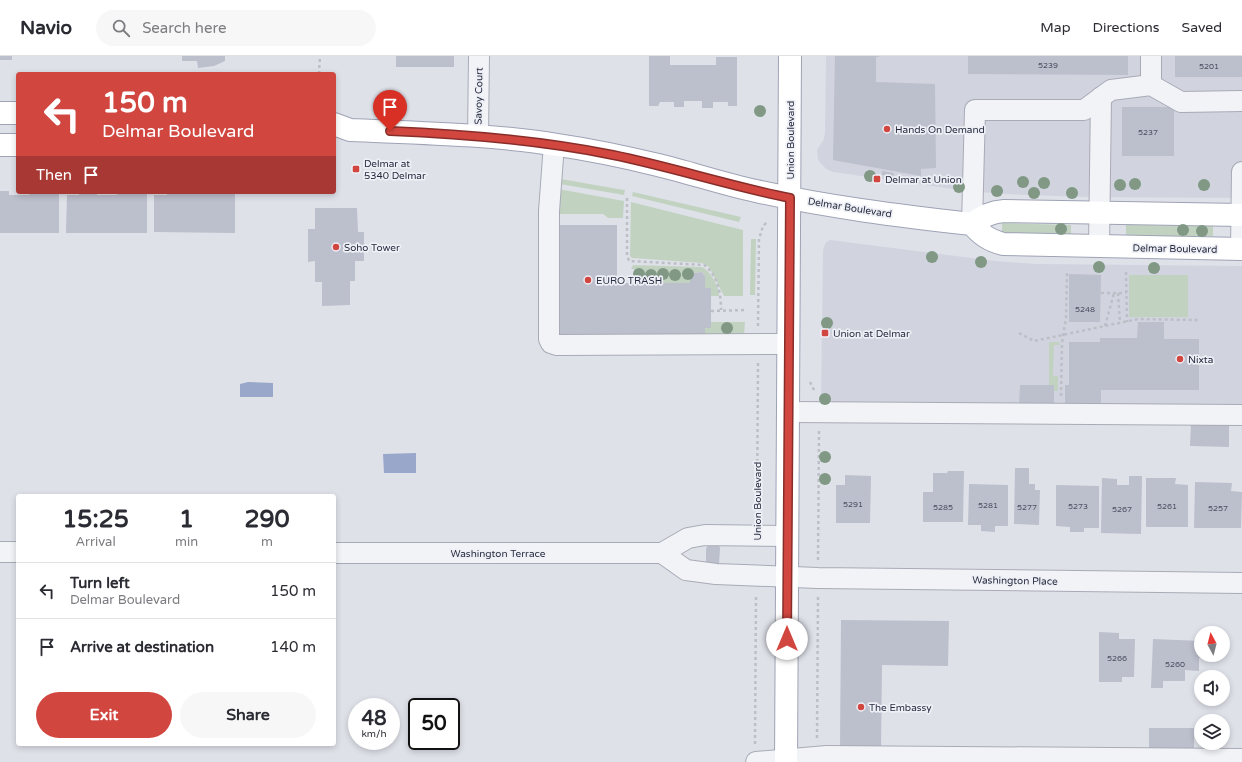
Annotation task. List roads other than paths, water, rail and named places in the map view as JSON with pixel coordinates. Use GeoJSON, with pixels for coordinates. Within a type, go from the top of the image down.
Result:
{"type":"FeatureCollection","features":[{"type":"Feature","properties":{"kind":"main road","name":"Union Boulevard"},"geometry":{"type":"LineString","coordinates":[[786,761],[790,56]]}},
{"type":"Feature","properties":{"kind":"main road"},"geometry":{"type":"LineString","coordinates":[[0,113],[16,113]]}},
{"type":"Feature","properties":{"kind":"main road","name":"Delmar Boulevard"},"geometry":{"type":"LineString","coordinates":[[339,130],[478,136],[554,144],[658,165],[754,191],[790,198],[972,224],[981,235],[992,241],[1003,244],[1241,250]]}},
{"type":"Feature","properties":{"kind":"main road"},"geometry":{"type":"LineString","coordinates":[[0,144],[16,145]]}},
{"type":"Feature","properties":{"kind":"main road"},"geometry":{"type":"LineString","coordinates":[[972,224],[991,212],[1241,215]]}},
{"type":"Feature","properties":{"kind":"street","name":"Savoy Court"},"geometry":{"type":"LineString","coordinates":[[478,136],[479,56]]}},
{"type":"Feature","properties":{"kind":"street"},"geometry":{"type":"LineString","coordinates":[[1151,56],[1152,85]]}},
{"type":"Feature","properties":{"kind":"street"},"geometry":{"type":"LineString","coordinates":[[972,224],[975,110],[1084,110],[1111,90],[1152,85],[1181,102],[1242,101]]}},
{"type":"Feature","properties":{"kind":"street"},"geometry":{"type":"LineString","coordinates":[[1099,247],[1101,97]]}},
{"type":"Feature","properties":{"kind":"street"},"geometry":{"type":"LineString","coordinates":[[554,144],[549,211],[549,339],[552,343],[789,344]]}},
{"type":"Feature","properties":{"kind":"street"},"geometry":{"type":"LineString","coordinates":[[1241,250],[1242,172]]}},
{"type":"Feature","properties":{"kind":"street"},"geometry":{"type":"LineString","coordinates":[[788,412],[1242,415]]}},
{"type":"Feature","properties":{"kind":"street"},"geometry":{"type":"LineString","coordinates":[[662,553],[688,538],[705,535],[787,536]]}},
{"type":"Feature","properties":{"kind":"street"},"geometry":{"type":"LineString","coordinates":[[0,552],[16,552]]}},
{"type":"Feature","properties":{"kind":"street","name":"Washington Terrace"},"geometry":{"type":"LineString","coordinates":[[336,553],[662,553]]}},
{"type":"Feature","properties":{"kind":"street","name":"Washington Place"},"geometry":{"type":"LineString","coordinates":[[662,553],[686,570],[716,574],[818,578],[1242,583]]}},
{"type":"Feature","properties":{"kind":"street"},"geometry":{"type":"LineString","coordinates":[[755,754],[786,761],[816,756],[1242,759]]}},
{"type":"Feature","properties":{"kind":"water"},"geometry":{"type":"Polygon","coordinates":[[[248,382],[273,383],[273,397],[240,397],[240,384],[248,382]]]}},
{"type":"Feature","properties":{"kind":"water"},"geometry":{"type":"Polygon","coordinates":[[[416,453],[416,473],[384,473],[383,454],[416,453]]]}},
{"type":"Feature","properties":{"kind":"place","name":"Hands On Demand"},"geometry":{"type":"Point","coordinates":[887,129]}},
{"type":"Feature","properties":{"kind":"place","name":"Delmar at 5340 Delmar"},"geometry":{"type":"Point","coordinates":[356,169]}},
{"type":"Feature","properties":{"kind":"place","name":"Delmar at Union"},"geometry":{"type":"Point","coordinates":[877,179]}},
{"type":"Feature","properties":{"kind":"place","name":"Soho Tower"},"geometry":{"type":"Point","coordinates":[336,247]}},
{"type":"Feature","properties":{"kind":"place","name":"EURO TRASH"},"geometry":{"type":"Point","coordinates":[588,280]}},
{"type":"Feature","properties":{"kind":"place","name":"Union at Delmar"},"geometry":{"type":"Point","coordinates":[825,333]}},
{"type":"Feature","properties":{"kind":"place","name":"Nixta"},"geometry":{"type":"Point","coordinates":[1180,359]}},
{"type":"Feature","properties":{"kind":"place","name":"The Embassy"},"geometry":{"type":"Point","coordinates":[861,707]}}]}
